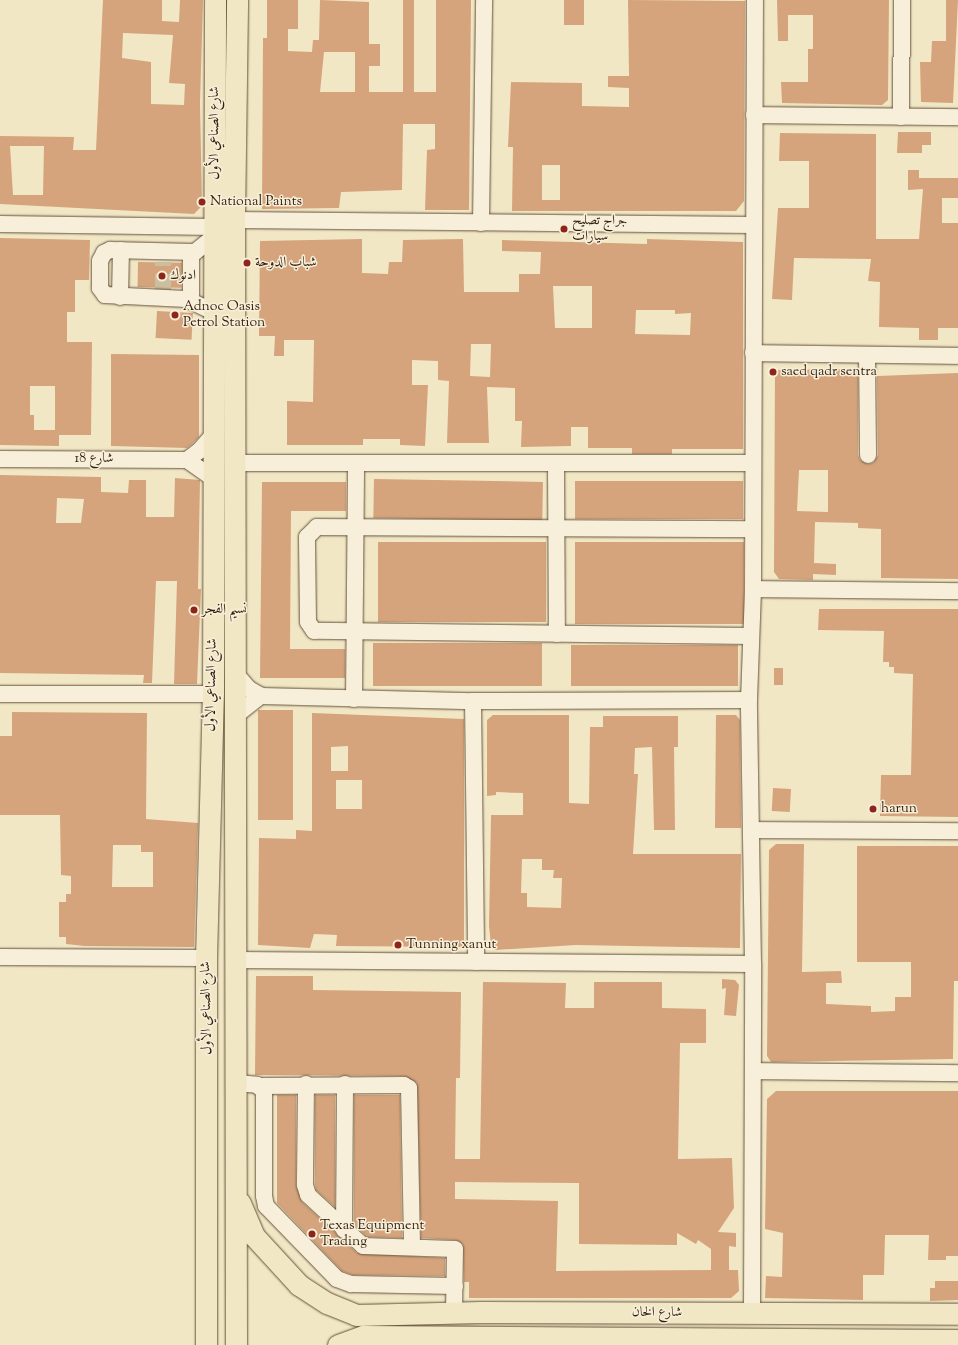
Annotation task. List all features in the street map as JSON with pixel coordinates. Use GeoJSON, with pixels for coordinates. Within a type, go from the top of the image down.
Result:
{"type":"FeatureCollection","features":[{"type":"Feature","properties":{"kind":"main road","name":"شارع الصناعي الأول"},"geometry":{"type":"LineString","coordinates":[[215,0],[221,228],[236,463],[236,1345]]}},
{"type":"Feature","properties":{"kind":"main road","name":"شارع الصناعي الأول"},"geometry":{"type":"LineString","coordinates":[[206,1345],[206,958],[213,694],[214,312],[237,0]]}},
{"type":"Feature","properties":{"kind":"main road","name":"شارع الخان"},"geometry":{"type":"LineString","coordinates":[[236,1189],[248,1226],[278,1265],[308,1292],[356,1315],[454,1313],[958,1314]]}},
{"type":"Feature","properties":{"kind":"main road","name":"شارع الخان"},"geometry":{"type":"LineString","coordinates":[[338,1345],[363,1336],[703,1342],[916,1342],[958,1340]]}},
{"type":"Feature","properties":{"kind":"street"},"geometry":{"type":"LineString","coordinates":[[482,223],[484,0]]}},
{"type":"Feature","properties":{"kind":"street"},"geometry":{"type":"LineString","coordinates":[[752,1313],[753,964],[749,700],[752,589],[752,225],[755,0]]}},
{"type":"Feature","properties":{"kind":"street"},"geometry":{"type":"LineString","coordinates":[[901,117],[902,0]]}},
{"type":"Feature","properties":{"kind":"street"},"geometry":{"type":"LineString","coordinates":[[754,116],[958,117]]}},
{"type":"Feature","properties":{"kind":"street"},"geometry":{"type":"LineString","coordinates":[[0,224],[221,228],[482,223],[752,225]]}},
{"type":"Feature","properties":{"kind":"street"},"geometry":{"type":"LineString","coordinates":[[214,312],[191,300],[163,294],[120,297],[102,292],[100,261],[107,251],[121,250],[163,257],[191,253],[201,250],[221,228]]}},
{"type":"Feature","properties":{"kind":"street"},"geometry":{"type":"LineString","coordinates":[[191,253],[191,300]]}},
{"type":"Feature","properties":{"kind":"street"},"geometry":{"type":"LineString","coordinates":[[753,353],[958,356]]}},
{"type":"Feature","properties":{"kind":"street"},"geometry":{"type":"LineString","coordinates":[[867,355],[868,455]]}},
{"type":"Feature","properties":{"kind":"street"},"geometry":{"type":"LineString","coordinates":[[213,435],[199,452],[187,460],[213,478]]}},
{"type":"Feature","properties":{"kind":"street","name":"شارع 18"},"geometry":{"type":"LineString","coordinates":[[0,459],[187,460]]}},
{"type":"Feature","properties":{"kind":"street"},"geometry":{"type":"LineString","coordinates":[[236,463],[752,463]]}},
{"type":"Feature","properties":{"kind":"street"},"geometry":{"type":"LineString","coordinates":[[354,699],[356,463]]}},
{"type":"Feature","properties":{"kind":"street"},"geometry":{"type":"LineString","coordinates":[[556,464],[557,634]]}},
{"type":"Feature","properties":{"kind":"street"},"geometry":{"type":"LineString","coordinates":[[751,529],[355,529],[317,527],[307,537],[308,626],[317,632],[355,631],[751,636]]}},
{"type":"Feature","properties":{"kind":"street"},"geometry":{"type":"LineString","coordinates":[[752,589],[958,591]]}},
{"type":"Feature","properties":{"kind":"street"},"geometry":{"type":"LineString","coordinates":[[235,673],[249,689],[261,696],[473,701],[749,700]]}},
{"type":"Feature","properties":{"kind":"street"},"geometry":{"type":"LineString","coordinates":[[0,694],[213,694]]}},
{"type":"Feature","properties":{"kind":"street"},"geometry":{"type":"LineString","coordinates":[[235,716],[261,696]]}},
{"type":"Feature","properties":{"kind":"street"},"geometry":{"type":"LineString","coordinates":[[473,701],[476,962]]}},
{"type":"Feature","properties":{"kind":"street"},"geometry":{"type":"LineString","coordinates":[[751,830],[958,831]]}},
{"type":"Feature","properties":{"kind":"street"},"geometry":{"type":"LineString","coordinates":[[0,957],[206,958]]}},
{"type":"Feature","properties":{"kind":"street"},"geometry":{"type":"LineString","coordinates":[[235,960],[753,964]]}},
{"type":"Feature","properties":{"kind":"street"},"geometry":{"type":"LineString","coordinates":[[753,1071],[958,1073]]}},
{"type":"Feature","properties":{"kind":"street"},"geometry":{"type":"LineString","coordinates":[[236,1083],[260,1086],[306,1084],[404,1085],[410,1090],[412,1246]]}},
{"type":"Feature","properties":{"kind":"street"},"geometry":{"type":"LineString","coordinates":[[306,1084],[305,1188],[310,1198],[363,1246],[412,1246],[455,1249],[454,1313]]}},
{"type":"Feature","properties":{"kind":"street"},"geometry":{"type":"LineString","coordinates":[[344,1230],[345,1084]]}},
{"type":"Feature","properties":{"kind":"street"},"geometry":{"type":"LineString","coordinates":[[260,1086],[265,1094],[264,1196],[272,1214],[343,1282],[455,1286]]}},
{"type":"Feature","properties":{"kind":"building"},"geometry":{"type":"Polygon","coordinates":[[[103,0],[162,0],[162,21],[179,22],[180,0],[203,0],[200,103],[202,206],[194,214],[0,204],[0,136],[74,137],[73,150],[96,150],[103,0]],[[123,33],[122,58],[151,62],[151,104],[184,105],[185,84],[169,83],[173,35],[123,33]],[[10,146],[13,195],[43,195],[44,146],[10,146]]]}},
{"type":"Feature","properties":{"kind":"building"},"geometry":{"type":"Polygon","coordinates":[[[267,0],[298,0],[298,29],[288,29],[288,51],[312,52],[313,40],[319,40],[320,0],[369,2],[369,44],[380,44],[380,66],[369,66],[369,92],[403,92],[403,0],[414,0],[414,92],[436,92],[436,0],[471,0],[469,210],[425,210],[427,150],[435,149],[435,124],[403,124],[402,190],[341,192],[339,208],[262,209],[263,38],[267,38],[267,0]],[[324,52],[320,92],[355,92],[355,52],[324,52]]]}},
{"type":"Feature","properties":{"kind":"building"},"geometry":{"type":"Polygon","coordinates":[[[564,0],[584,0],[584,25],[564,25],[564,0]]]}},
{"type":"Feature","properties":{"kind":"building"},"geometry":{"type":"Polygon","coordinates":[[[628,0],[745,1],[744,201],[736,211],[512,211],[513,147],[508,147],[511,82],[582,83],[582,106],[629,107],[629,88],[608,87],[608,76],[629,76],[628,0]],[[542,165],[542,200],[560,200],[560,165],[542,165]]]}},
{"type":"Feature","properties":{"kind":"building"},"geometry":{"type":"Polygon","coordinates":[[[777,0],[889,0],[888,100],[882,105],[782,103],[781,82],[808,82],[808,49],[813,49],[813,15],[788,15],[788,41],[778,41],[777,0]]]}},
{"type":"Feature","properties":{"kind":"building"},"geometry":{"type":"Polygon","coordinates":[[[946,0],[958,0],[953,103],[921,102],[920,62],[931,62],[932,41],[946,41],[946,0]]]}},
{"type":"Feature","properties":{"kind":"building"},"geometry":{"type":"Polygon","coordinates":[[[898,132],[931,132],[931,145],[922,145],[922,153],[897,153],[898,132]]]}},
{"type":"Feature","properties":{"kind":"building"},"geometry":{"type":"Polygon","coordinates":[[[780,133],[876,134],[876,239],[919,239],[923,189],[908,190],[908,170],[919,170],[919,178],[958,178],[958,198],[942,198],[942,223],[958,223],[958,328],[938,328],[938,340],[919,340],[919,328],[879,327],[880,282],[868,281],[871,259],[794,258],[792,300],[772,299],[778,208],[809,208],[809,161],[779,161],[780,133]]]}},
{"type":"Feature","properties":{"kind":"building"},"geometry":{"type":"Polygon","coordinates":[[[0,238],[90,240],[89,280],[75,280],[75,312],[67,312],[67,342],[92,342],[91,435],[59,435],[59,446],[0,445],[0,238]],[[30,386],[30,415],[34,415],[34,430],[55,430],[55,386],[30,386]]]}},
{"type":"Feature","properties":{"kind":"building"},"geometry":{"type":"Polygon","coordinates":[[[362,239],[362,273],[388,274],[389,262],[402,262],[403,240],[463,239],[464,292],[519,292],[519,274],[540,274],[541,252],[502,251],[502,240],[647,244],[647,239],[743,242],[743,449],[672,449],[672,454],[632,454],[632,448],[588,448],[588,427],[571,427],[571,446],[521,447],[522,421],[515,421],[515,388],[487,387],[489,443],[447,443],[449,381],[438,380],[438,361],[412,360],[412,385],[428,385],[425,446],[400,445],[400,439],[363,439],[363,445],[287,445],[287,401],[313,402],[314,340],[284,340],[284,356],[274,356],[275,336],[259,336],[260,241],[362,239]],[[553,286],[555,328],[592,328],[592,286],[553,286]],[[636,310],[635,334],[690,335],[691,313],[675,314],[675,310],[636,310]],[[471,344],[470,376],[490,377],[491,344],[471,344]]]}},
{"type":"Feature","properties":{"kind":"building","name":"ادنوك"},"geometry":{"type":"Polygon","coordinates":[[[138,262],[182,263],[182,288],[138,287],[138,262]]]}},
{"type":"Feature","properties":{"kind":"building"},"geometry":{"type":"Polygon","coordinates":[[[157,311],[193,313],[192,340],[156,338],[157,311]]]}},
{"type":"Feature","properties":{"kind":"building"},"geometry":{"type":"Polygon","coordinates":[[[111,354],[199,355],[199,437],[192,444],[187,448],[111,446],[111,354]]]}},
{"type":"Feature","properties":{"kind":"building"},"geometry":{"type":"Polygon","coordinates":[[[858,369],[858,455],[860,460],[868,464],[873,463],[878,455],[877,376],[958,373],[958,579],[881,578],[881,529],[858,528],[858,523],[815,522],[814,563],[836,564],[836,575],[813,574],[813,580],[779,579],[774,572],[775,370],[858,369]],[[799,470],[797,511],[828,512],[828,470],[799,470]]]}},
{"type":"Feature","properties":{"kind":"building"},"geometry":{"type":"Polygon","coordinates":[[[0,475],[101,477],[101,492],[128,493],[129,480],[146,480],[146,517],[174,517],[175,478],[200,480],[198,589],[201,589],[197,684],[174,684],[177,581],[156,581],[152,683],[143,683],[144,675],[0,673],[0,475]],[[57,498],[56,523],[81,523],[84,499],[57,498]]]}},
{"type":"Feature","properties":{"kind":"building"},"geometry":{"type":"Polygon","coordinates":[[[374,479],[543,482],[542,521],[373,518],[374,479]]]}},
{"type":"Feature","properties":{"kind":"building"},"geometry":{"type":"Polygon","coordinates":[[[575,481],[743,481],[743,519],[575,519],[575,481]]]}},
{"type":"Feature","properties":{"kind":"building"},"geometry":{"type":"Polygon","coordinates":[[[262,482],[346,482],[346,511],[291,511],[290,649],[345,649],[345,678],[260,678],[262,482]]]}},
{"type":"Feature","properties":{"kind":"building"},"geometry":{"type":"Polygon","coordinates":[[[378,542],[546,542],[546,622],[378,622],[378,542]]]}},
{"type":"Feature","properties":{"kind":"building"},"geometry":{"type":"Polygon","coordinates":[[[575,542],[744,542],[744,624],[575,624],[575,542]]]}},
{"type":"Feature","properties":{"kind":"building"},"geometry":{"type":"Polygon","coordinates":[[[819,609],[958,609],[958,817],[880,816],[881,775],[911,775],[913,674],[894,673],[894,667],[889,667],[889,662],[883,662],[884,631],[818,630],[819,609]]]}},
{"type":"Feature","properties":{"kind":"building"},"geometry":{"type":"Polygon","coordinates":[[[373,643],[542,643],[542,686],[373,686],[373,643]]]}},
{"type":"Feature","properties":{"kind":"building"},"geometry":{"type":"Polygon","coordinates":[[[571,645],[738,645],[738,686],[571,686],[571,645]]]}},
{"type":"Feature","properties":{"kind":"building"},"geometry":{"type":"Polygon","coordinates":[[[774,668],[783,668],[783,685],[774,685],[774,668]]]}},
{"type":"Feature","properties":{"kind":"building"},"geometry":{"type":"Polygon","coordinates":[[[258,710],[293,710],[293,820],[258,820],[258,710]]]}},
{"type":"Feature","properties":{"kind":"building"},"geometry":{"type":"Polygon","coordinates":[[[12,712],[147,713],[146,819],[198,823],[194,947],[85,946],[66,944],[66,937],[59,937],[59,902],[66,902],[66,894],[71,894],[71,876],[61,875],[60,815],[0,815],[0,736],[12,736],[12,712]],[[113,845],[112,887],[153,887],[153,852],[141,852],[141,845],[113,845]]]}},
{"type":"Feature","properties":{"kind":"building"},"geometry":{"type":"Polygon","coordinates":[[[312,713],[464,719],[464,947],[336,946],[337,935],[314,934],[310,948],[258,945],[259,838],[296,839],[296,830],[312,831],[312,713]],[[348,746],[331,747],[331,771],[348,771],[348,746]],[[336,780],[336,809],[362,809],[362,780],[336,780]]]}},
{"type":"Feature","properties":{"kind":"building"},"geometry":{"type":"Polygon","coordinates":[[[493,715],[569,715],[569,803],[589,804],[590,727],[603,727],[603,716],[678,716],[678,747],[674,747],[675,830],[654,830],[652,747],[635,748],[634,774],[638,774],[633,854],[741,854],[740,948],[576,945],[495,950],[491,945],[489,926],[491,815],[523,815],[523,793],[496,792],[496,795],[487,796],[487,720],[493,715]],[[522,859],[521,893],[527,893],[527,907],[561,908],[562,878],[553,878],[554,870],[542,870],[542,859],[522,859]]]}},
{"type":"Feature","properties":{"kind":"building"},"geometry":{"type":"Polygon","coordinates":[[[716,715],[736,715],[740,720],[741,828],[715,828],[716,715]]]}},
{"type":"Feature","properties":{"kind":"building"},"geometry":{"type":"Polygon","coordinates":[[[773,788],[791,789],[790,812],[772,811],[773,788]]]}},
{"type":"Feature","properties":{"kind":"building"},"geometry":{"type":"Polygon","coordinates":[[[776,844],[804,844],[802,972],[841,971],[842,983],[826,983],[826,1004],[871,1006],[871,1012],[895,1011],[895,997],[911,997],[911,962],[857,962],[857,846],[958,846],[958,981],[954,981],[953,1059],[771,1062],[767,1056],[769,850],[776,844]]]}},
{"type":"Feature","properties":{"kind":"building"},"geometry":{"type":"Polygon","coordinates":[[[256,976],[313,976],[313,990],[461,992],[460,1078],[456,1078],[455,1159],[480,1159],[483,982],[566,983],[565,1008],[594,1008],[594,982],[662,982],[662,1008],[706,1009],[706,1043],[680,1043],[678,1159],[732,1158],[734,1208],[718,1232],[736,1233],[736,1247],[729,1246],[729,1270],[738,1270],[739,1291],[731,1298],[469,1298],[469,1282],[464,1282],[463,1244],[455,1240],[421,1238],[417,1083],[404,1076],[255,1075],[256,976]],[[455,1182],[455,1199],[558,1201],[556,1271],[711,1270],[711,1249],[698,1240],[696,1244],[677,1233],[677,1245],[579,1244],[579,1183],[455,1182]]]}},
{"type":"Feature","properties":{"kind":"building"},"geometry":{"type":"Polygon","coordinates":[[[722,979],[735,980],[739,985],[736,1016],[724,1015],[726,988],[722,989],[722,979]]]}},
{"type":"Feature","properties":{"kind":"building"},"geometry":{"type":"Polygon","coordinates":[[[776,1091],[958,1091],[958,1256],[946,1256],[946,1260],[928,1260],[929,1235],[885,1235],[884,1275],[863,1275],[863,1300],[765,1298],[766,1276],[782,1277],[783,1233],[765,1229],[767,1099],[776,1091]]]}},
{"type":"Feature","properties":{"kind":"building"},"geometry":{"type":"Polygon","coordinates":[[[277,1095],[296,1095],[296,1185],[302,1202],[357,1253],[445,1258],[445,1276],[353,1275],[342,1271],[277,1203],[277,1095]]]}},
{"type":"Feature","properties":{"kind":"building"},"geometry":{"type":"Polygon","coordinates":[[[315,1095],[335,1095],[335,1207],[316,1190],[315,1095]]]}},
{"type":"Feature","properties":{"kind":"building"},"geometry":{"type":"Polygon","coordinates":[[[354,1095],[400,1095],[402,1238],[367,1237],[354,1224],[354,1095]]]}},
{"type":"Feature","properties":{"kind":"building"},"geometry":{"type":"Polygon","coordinates":[[[935,1281],[958,1281],[958,1300],[930,1301],[930,1288],[935,1288],[935,1281]]]}},
{"type":"Feature","properties":{"kind":"tunnel"},"geometry":{"type":"LineString","coordinates":[[163,262],[163,290]]}},
{"type":"Feature","properties":{"kind":"place","name":"National Paints"},"geometry":{"type":"Point","coordinates":[202,202]}},
{"type":"Feature","properties":{"kind":"place","name":"جراج تصليح سيارات"},"geometry":{"type":"Point","coordinates":[564,229]}},
{"type":"Feature","properties":{"kind":"place","name":"شباب الدوحة"},"geometry":{"type":"Point","coordinates":[247,263]}},
{"type":"Feature","properties":{"kind":"place","name":"ادنوك"},"geometry":{"type":"Point","coordinates":[162,276]}},
{"type":"Feature","properties":{"kind":"place","name":"Adnoc Oasis Petrol Station"},"geometry":{"type":"Point","coordinates":[175,315]}},
{"type":"Feature","properties":{"kind":"place","name":"saed qadr sentra"},"geometry":{"type":"Point","coordinates":[773,372]}},
{"type":"Feature","properties":{"kind":"place","name":"نسيم الفجر"},"geometry":{"type":"Point","coordinates":[194,610]}},
{"type":"Feature","properties":{"kind":"place","name":"harun"},"geometry":{"type":"Point","coordinates":[873,809]}},
{"type":"Feature","properties":{"kind":"place","name":"Tunning xanut"},"geometry":{"type":"Point","coordinates":[398,945]}},
{"type":"Feature","properties":{"kind":"place","name":"Texas Equipment Trading"},"geometry":{"type":"Point","coordinates":[312,1234]}}]}
